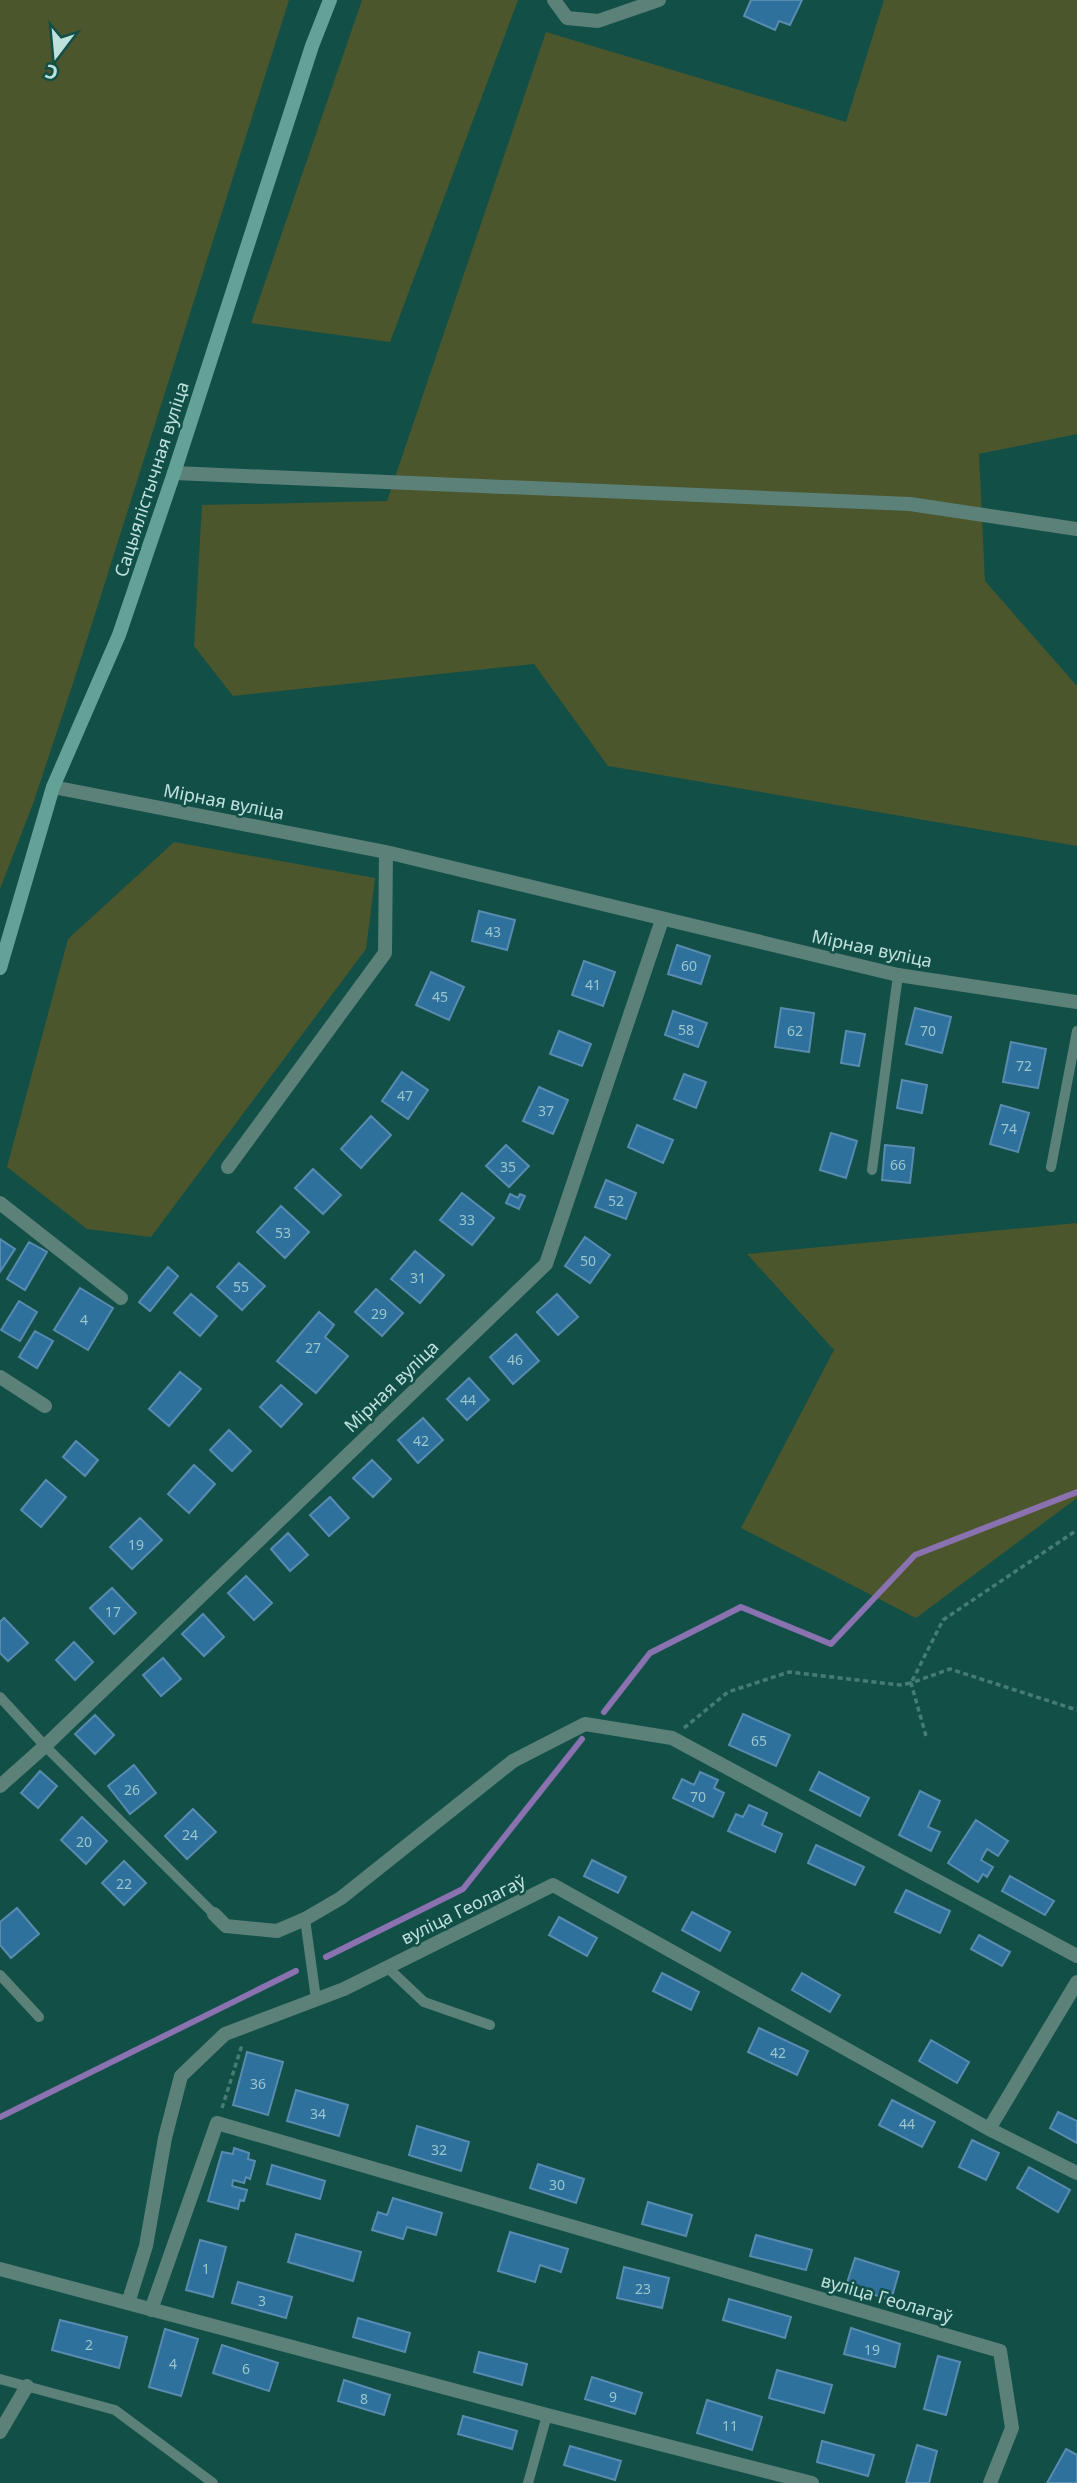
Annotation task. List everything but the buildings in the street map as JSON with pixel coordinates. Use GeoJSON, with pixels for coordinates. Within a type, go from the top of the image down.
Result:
{"type":"FeatureCollection","features":[{"type":"Feature","properties":{"kind":"main road","name":"Сацыялістычная вуліца"},"geometry":{"type":"LineString","coordinates":[[0,968],[53,787],[119,635],[312,46],[330,0]]}},
{"type":"Feature","properties":{"kind":"street"},"geometry":{"type":"LineString","coordinates":[[554,0],[567,18],[598,21],[659,0]]}},
{"type":"Feature","properties":{"kind":"street"},"geometry":{"type":"LineString","coordinates":[[174,473],[910,504],[1077,529]]}},
{"type":"Feature","properties":{"kind":"street","name":"Мірная вуліца"},"geometry":{"type":"LineString","coordinates":[[53,787],[386,852],[898,975],[1077,1002]]}},
{"type":"Feature","properties":{"kind":"street"},"geometry":{"type":"LineString","coordinates":[[228,1167],[385,953],[386,852]]}},
{"type":"Feature","properties":{"kind":"street","name":"Мірная вуліца"},"geometry":{"type":"LineString","coordinates":[[0,1786],[45,1746],[546,1264],[662,920]]}},
{"type":"Feature","properties":{"kind":"street"},"geometry":{"type":"LineString","coordinates":[[0,1203],[121,1298]]}},
{"type":"Feature","properties":{"kind":"street"},"geometry":{"type":"LineString","coordinates":[[0,1377],[46,1406]]}},
{"type":"Feature","properties":{"kind":"street"},"geometry":{"type":"LineString","coordinates":[[214,1914],[226,1926],[278,1931],[305,1919],[341,1898],[513,1761],[584,1724],[672,1738],[1077,1956]]}},
{"type":"Feature","properties":{"kind":"street","name":"вуліца Геолагаў"},"geometry":{"type":"LineString","coordinates":[[128,2303],[146,2246],[164,2138],[181,2076],[225,2034],[316,2000],[554,1885],[989,2129],[1077,2173]]}},
{"type":"Feature","properties":{"kind":"street"},"geometry":{"type":"LineString","coordinates":[[989,2129],[1077,1982]]}},
{"type":"Feature","properties":{"kind":"street"},"geometry":{"type":"LineString","coordinates":[[151,2310],[217,2123]]}},
{"type":"Feature","properties":{"kind":"street","name":"вуліца Геолагаў"},"geometry":{"type":"LineString","coordinates":[[217,2123],[1000,2351],[1012,2428],[990,2483]]}},
{"type":"Feature","properties":{"kind":"street"},"geometry":{"type":"LineString","coordinates":[[0,2269],[812,2483]]}},
{"type":"Feature","properties":{"kind":"street"},"geometry":{"type":"LineString","coordinates":[[0,2432],[27,2386]]}},
{"type":"Feature","properties":{"kind":"lane"},"geometry":{"type":"LineString","coordinates":[[872,1170],[898,975]]}},
{"type":"Feature","properties":{"kind":"lane"},"geometry":{"type":"LineString","coordinates":[[1051,1167],[1077,1031]]}},
{"type":"Feature","properties":{"kind":"lane"},"geometry":{"type":"LineString","coordinates":[[0,1697],[45,1746],[214,1914]]}},
{"type":"Feature","properties":{"kind":"lane"},"geometry":{"type":"LineString","coordinates":[[305,1919],[316,2000]]}},
{"type":"Feature","properties":{"kind":"lane"},"geometry":{"type":"LineString","coordinates":[[387,1967],[424,2002],[490,2025]]}},
{"type":"Feature","properties":{"kind":"lane"},"geometry":{"type":"LineString","coordinates":[[0,1975],[39,2017]]}},
{"type":"Feature","properties":{"kind":"lane"},"geometry":{"type":"LineString","coordinates":[[0,2379],[115,2410],[213,2483]]}},
{"type":"Feature","properties":{"kind":"lane"},"geometry":{"type":"LineString","coordinates":[[528,2483],[547,2415]]}},
{"type":"Feature","properties":{"kind":"path"},"geometry":{"type":"LineString","coordinates":[[926,1736],[911,1683],[943,1620],[1077,1530]]}},
{"type":"Feature","properties":{"kind":"path"},"geometry":{"type":"LineString","coordinates":[[672,1738],[728,1692],[789,1672],[900,1685],[950,1669],[1077,1710]]}},
{"type":"Feature","properties":{"kind":"path"},"geometry":{"type":"LineString","coordinates":[[217,2123],[248,2025]]}},
{"type":"Feature","properties":{"kind":"green space"},"geometry":{"type":"Polygon","coordinates":[[[0,0],[289,0],[78,668],[34,801],[0,889],[0,0]]]}},
{"type":"Feature","properties":{"kind":"green space"},"geometry":{"type":"Polygon","coordinates":[[[362,0],[518,0],[390,342],[251,323],[362,0]]]}},
{"type":"Feature","properties":{"kind":"green space"},"geometry":{"type":"Polygon","coordinates":[[[884,0],[1077,0],[1077,434],[979,454],[985,581],[1077,686],[1077,846],[608,766],[534,664],[233,696],[194,646],[202,505],[387,501],[546,32],[846,122],[884,0]]]}},
{"type":"Feature","properties":{"kind":"green space"},"geometry":{"type":"Polygon","coordinates":[[[174,842],[375,878],[366,949],[151,1237],[87,1229],[7,1167],[68,939],[174,842]]]}},
{"type":"Feature","properties":{"kind":"green space"},"geometry":{"type":"Polygon","coordinates":[[[1077,1223],[1077,1498],[916,1618],[741,1528],[834,1350],[747,1254],[1077,1223]]]}},
{"type":"Feature","properties":{"kind":"waterway"},"geometry":{"type":"LineString","coordinates":[[604,1712],[650,1653],[741,1607],[831,1644],[915,1555],[1077,1492]]}},
{"type":"Feature","properties":{"kind":"waterway"},"geometry":{"type":"LineString","coordinates":[[326,1957],[463,1889],[582,1739]]}},
{"type":"Feature","properties":{"kind":"waterway"},"geometry":{"type":"LineString","coordinates":[[0,2117],[296,1971]]}}]}
